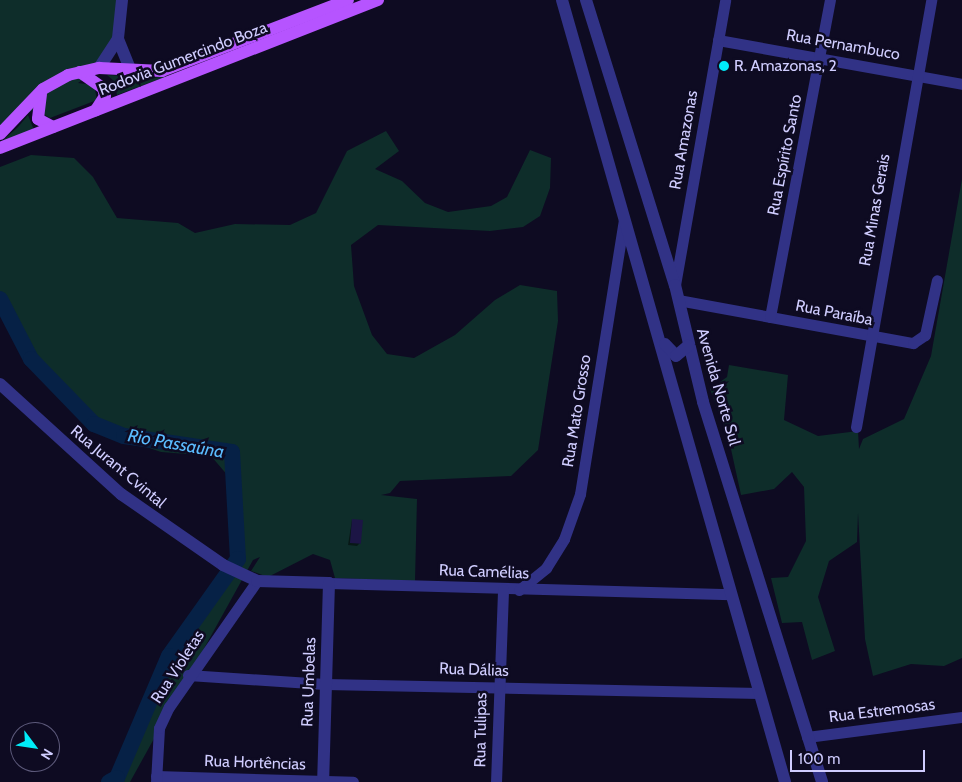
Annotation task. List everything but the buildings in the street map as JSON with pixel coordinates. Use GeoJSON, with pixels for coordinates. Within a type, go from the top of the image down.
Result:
{"type":"FeatureCollection","features":[{"type":"Feature","properties":{"kind":"main road","name":"Rodovia Gumercindo Boza"},"geometry":{"type":"LineString","coordinates":[[0,134],[43,89],[80,71],[99,68],[131,72],[174,68],[348,0]]}},
{"type":"Feature","properties":{"kind":"main road","name":"Rodovia Gumercindo Boza"},"geometry":{"type":"LineString","coordinates":[[0,148],[378,0]]}},
{"type":"Feature","properties":{"kind":"main road"},"geometry":{"type":"LineString","coordinates":[[80,71],[103,88],[105,96],[96,110]]}},
{"type":"Feature","properties":{"kind":"main road"},"geometry":{"type":"LineString","coordinates":[[43,89],[36,113],[41,123],[53,127]]}},
{"type":"Feature","properties":{"kind":"street"},"geometry":{"type":"LineString","coordinates":[[122,0],[118,39],[131,72]]}},
{"type":"Feature","properties":{"kind":"street"},"geometry":{"type":"LineString","coordinates":[[562,0],[624,218],[671,372],[731,594],[785,782]]}},
{"type":"Feature","properties":{"kind":"street","name":"Avenida Norte Sul"},"geometry":{"type":"LineString","coordinates":[[586,0],[675,285],[688,346],[703,402],[822,782]]}},
{"type":"Feature","properties":{"kind":"street","name":"Rua Amazonas"},"geometry":{"type":"LineString","coordinates":[[675,285],[725,0]]}},
{"type":"Feature","properties":{"kind":"street","name":"Rua Espírito Santo"},"geometry":{"type":"LineString","coordinates":[[770,317],[821,56],[830,0]]}},
{"type":"Feature","properties":{"kind":"street","name":"Rua Minas Gerais"},"geometry":{"type":"LineString","coordinates":[[856,427],[868,337],[930,0]]}},
{"type":"Feature","properties":{"kind":"street"},"geometry":{"type":"LineString","coordinates":[[99,68],[118,39]]}},
{"type":"Feature","properties":{"kind":"street","name":"Rua Pernambuco"},"geometry":{"type":"LineString","coordinates":[[718,40],[821,56],[962,84]]}},
{"type":"Feature","properties":{"kind":"street","name":"Rua Mato Grosso"},"geometry":{"type":"LineString","coordinates":[[519,590],[546,568],[564,539],[580,494],[624,218]]}},
{"type":"Feature","properties":{"kind":"street","name":"Rua Paraíba"},"geometry":{"type":"LineString","coordinates":[[678,300],[868,337],[921,340],[937,280]]}},
{"type":"Feature","properties":{"kind":"street"},"geometry":{"type":"LineString","coordinates":[[658,330],[670,354],[682,354],[688,346]]}},
{"type":"Feature","properties":{"kind":"street"},"geometry":{"type":"LineString","coordinates":[[671,372],[687,371],[703,402]]}},
{"type":"Feature","properties":{"kind":"street","name":"Rua Jurant Cvintal"},"geometry":{"type":"LineString","coordinates":[[0,384],[121,494],[237,574]]}},
{"type":"Feature","properties":{"kind":"street","name":"Rua Camélias"},"geometry":{"type":"LineString","coordinates":[[237,574],[258,581],[519,590],[731,594]]}},
{"type":"Feature","properties":{"kind":"street","name":"Rua Violetas"},"geometry":{"type":"LineString","coordinates":[[156,779],[159,728],[188,675],[258,581]]}},
{"type":"Feature","properties":{"kind":"street","name":"Rua Umbelas"},"geometry":{"type":"LineString","coordinates":[[323,782],[330,583]]}},
{"type":"Feature","properties":{"kind":"street","name":"Rua Tulipas"},"geometry":{"type":"LineString","coordinates":[[496,782],[503,589]]}},
{"type":"Feature","properties":{"kind":"street","name":"Rua Dálias"},"geometry":{"type":"LineString","coordinates":[[188,675],[325,684],[759,693]]}},
{"type":"Feature","properties":{"kind":"street","name":"Rua Estremosas"},"geometry":{"type":"LineString","coordinates":[[807,737],[962,718]]}},
{"type":"Feature","properties":{"kind":"street","name":"Rua Hortências"},"geometry":{"type":"LineString","coordinates":[[156,779],[353,782]]}},
{"type":"Feature","properties":{"kind":"green space"},"geometry":{"type":"Polygon","coordinates":[[[0,0],[122,0],[120,31],[91,74],[78,83],[94,85],[97,100],[50,118],[43,114],[41,105],[0,131],[0,0]]]}},
{"type":"Feature","properties":{"kind":"green space"},"geometry":{"type":"Polygon","coordinates":[[[107,75],[153,78],[170,75],[117,95],[114,81],[107,75]]]}},
{"type":"Feature","properties":{"kind":"green space"},"geometry":{"type":"Polygon","coordinates":[[[28,115],[34,130],[0,143],[18,127],[28,115]]]}},
{"type":"Feature","properties":{"kind":"green space"},"geometry":{"type":"Polygon","coordinates":[[[386,131],[399,151],[375,169],[402,181],[425,203],[448,212],[491,206],[507,197],[530,150],[551,158],[550,188],[540,216],[523,227],[490,231],[378,225],[351,245],[354,286],[372,335],[387,354],[414,358],[455,335],[495,300],[520,285],[557,291],[558,321],[538,450],[511,476],[400,481],[390,493],[381,495],[417,499],[415,581],[335,578],[330,560],[313,554],[268,577],[251,571],[260,557],[253,560],[130,782],[101,782],[114,771],[172,654],[233,565],[229,477],[211,456],[161,452],[99,431],[25,361],[0,313],[0,167],[31,155],[74,158],[93,177],[117,218],[178,223],[195,233],[235,224],[290,225],[316,213],[347,151],[386,131]]]}},
{"type":"Feature","properties":{"kind":"green space"},"geometry":{"type":"Polygon","coordinates":[[[962,179],[962,658],[944,666],[911,664],[873,676],[865,639],[858,513],[857,542],[829,561],[818,597],[835,651],[812,660],[802,622],[782,623],[771,578],[788,577],[806,541],[804,487],[792,472],[774,489],[741,495],[729,440],[710,389],[727,377],[729,365],[788,375],[784,420],[818,436],[858,431],[859,449],[863,439],[904,419],[931,356],[962,179]]]}},
{"type":"Feature","properties":{"kind":"waterway","name":"Rio Passaúna"},"geometry":{"type":"LineString","coordinates":[[0,299],[31,359],[94,424],[124,436],[232,452],[238,559],[169,656],[117,778],[109,782]]}},
{"type":"Feature","properties":{"kind":"place","name":"R. Amazonas, 2"},"geometry":{"type":"Point","coordinates":[724,66]}}]}
